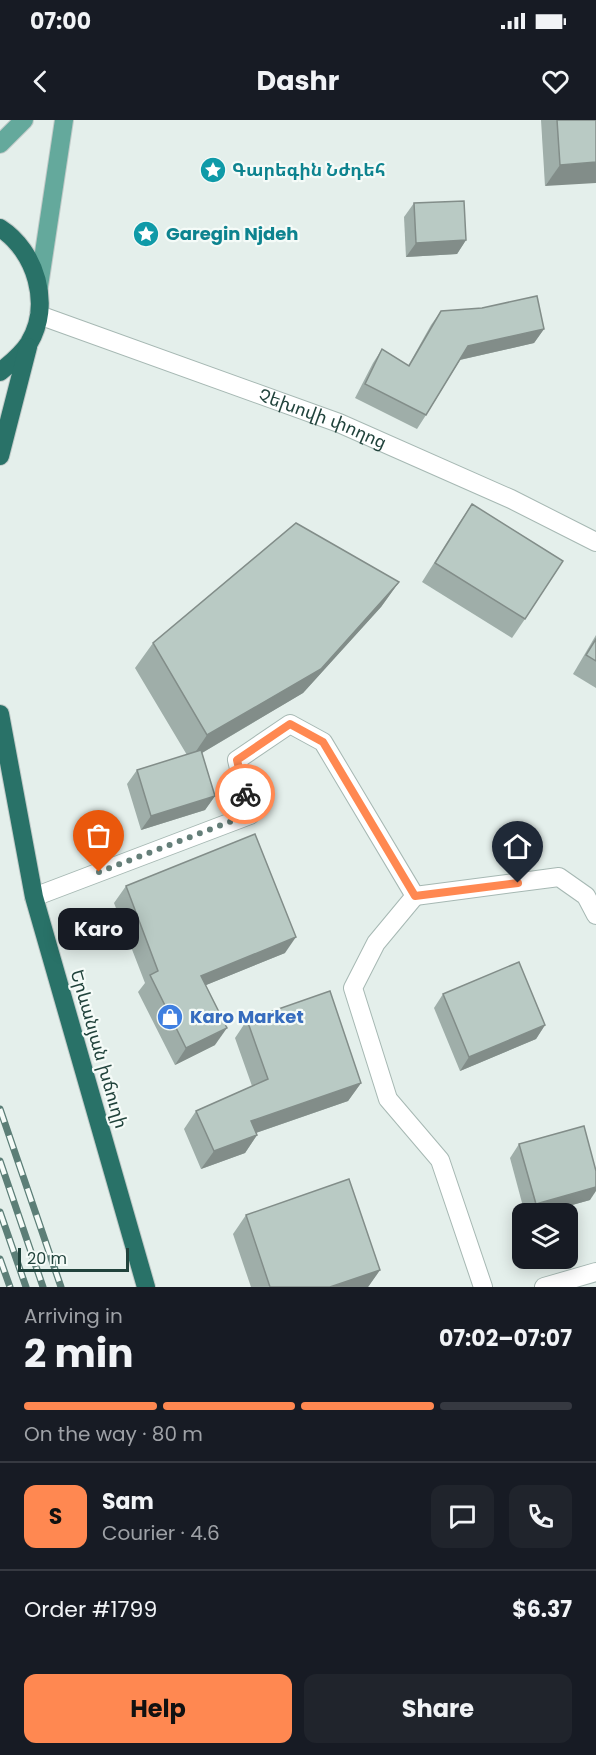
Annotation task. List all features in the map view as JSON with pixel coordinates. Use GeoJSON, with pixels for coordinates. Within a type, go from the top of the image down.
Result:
{"type":"FeatureCollection","features":[{"type":"Feature","properties":{"kind":"highway"},"geometry":{"type":"LineString","coordinates":[[0,228],[11,235],[29,259],[39,286],[39,315],[0,456]]}},
{"type":"Feature","properties":{"kind":"highway"},"geometry":{"type":"LineString","coordinates":[[0,372],[11,364],[30,342]]}},
{"type":"Feature","properties":{"kind":"highway","name":"Երևանյան խճուղի"},"geometry":{"type":"LineString","coordinates":[[0,714],[34,897],[146,1287]]}},
{"type":"Feature","properties":{"kind":"main road"},"geometry":{"type":"LineString","coordinates":[[0,144],[24,120]]}},
{"type":"Feature","properties":{"kind":"main road"},"geometry":{"type":"LineString","coordinates":[[39,286],[64,120]]}},
{"type":"Feature","properties":{"kind":"street","name":"Չեխովի փողոց"},"geometry":{"type":"LineString","coordinates":[[39,315],[339,423],[511,499],[596,542]]}},
{"type":"Feature","properties":{"kind":"street"},"geometry":{"type":"LineString","coordinates":[[34,897],[250,814],[237,760],[290,724],[323,742],[415,896]]}},
{"type":"Feature","properties":{"kind":"street"},"geometry":{"type":"LineString","coordinates":[[483,1287],[440,1160],[388,1099],[353,988],[376,943],[415,896],[559,878],[586,896],[596,915]]}},
{"type":"Feature","properties":{"kind":"street"},"geometry":{"type":"LineString","coordinates":[[544,1287],[596,1272]]}},
{"type":"Feature","properties":{"kind":"building"},"geometry":{"type":"Polygon","coordinates":[[[557,120],[596,120],[596,162],[560,165],[557,120]]]}},
{"type":"Feature","properties":{"kind":"building"},"geometry":{"type":"Polygon","coordinates":[[[464,201],[466,240],[416,243],[414,203],[464,201]]]}},
{"type":"Feature","properties":{"kind":"building"},"geometry":{"type":"Polygon","coordinates":[[[537,296],[544,329],[468,346],[426,415],[365,384],[382,349],[409,366],[441,311],[482,308],[537,296]]]}},
{"type":"Feature","properties":{"kind":"building"},"geometry":{"type":"Polygon","coordinates":[[[472,504],[563,561],[525,619],[435,563],[472,504]]]}},
{"type":"Feature","properties":{"kind":"building"},"geometry":{"type":"Polygon","coordinates":[[[296,523],[399,582],[321,669],[207,735],[153,643],[296,523]]]}},
{"type":"Feature","properties":{"kind":"building"},"geometry":{"type":"Polygon","coordinates":[[[596,639],[596,661],[586,655],[596,639]]]}},
{"type":"Feature","properties":{"kind":"building"},"geometry":{"type":"Polygon","coordinates":[[[201,750],[215,796],[151,816],[137,770],[201,750]]]}},
{"type":"Feature","properties":{"kind":"building"},"geometry":{"type":"Polygon","coordinates":[[[255,834],[296,937],[201,976],[227,1028],[186,1048],[150,975],[158,971],[126,886],[255,834]]]}},
{"type":"Feature","properties":{"kind":"building"},"geometry":{"type":"Polygon","coordinates":[[[519,962],[545,1025],[469,1057],[443,994],[519,962]]]}},
{"type":"Feature","properties":{"kind":"building"},"geometry":{"type":"Polygon","coordinates":[[[330,991],[361,1083],[251,1121],[257,1135],[214,1151],[196,1111],[268,1079],[247,1020],[330,991]]]}},
{"type":"Feature","properties":{"kind":"building"},"geometry":{"type":"Polygon","coordinates":[[[584,1126],[596,1171],[596,1187],[536,1203],[519,1144],[584,1126]]]}},
{"type":"Feature","properties":{"kind":"building"},"geometry":{"type":"Polygon","coordinates":[[[349,1179],[380,1270],[330,1287],[270,1287],[246,1215],[349,1179]]]}},
{"type":"Feature","properties":{"kind":"railway"},"geometry":{"type":"LineString","coordinates":[[0,1109],[61,1287]]}},
{"type":"Feature","properties":{"kind":"railway"},"geometry":{"type":"LineString","coordinates":[[0,1161],[43,1287]]}},
{"type":"Feature","properties":{"kind":"railway"},"geometry":{"type":"LineString","coordinates":[[0,1212],[26,1287]]}},
{"type":"Feature","properties":{"kind":"railway"},"geometry":{"type":"LineString","coordinates":[[0,1259],[10,1287]]}},
{"type":"Feature","properties":{"kind":"way so far"},"geometry":{"type":"LineString","coordinates":[[99,872],[250,814],[245,794]]}},
{"type":"Feature","properties":{"kind":"place","name":"Գարեգին Նժդեհ"},"geometry":{"type":"Point","coordinates":[213,170]}},
{"type":"Feature","properties":{"kind":"place","name":"Garegin Njdeh"},"geometry":{"type":"Point","coordinates":[146,234]}},
{"type":"Feature","properties":{"kind":"place","name":"Karo"},"geometry":{"type":"Point","coordinates":[99,872]}},
{"type":"Feature","properties":{"kind":"place","name":"Karo Market"},"geometry":{"type":"Point","coordinates":[170,1017]}},
{"type":"Feature","properties":{"kind":"route"},"geometry":{"type":"LineString","coordinates":[[245,794],[237,760],[290,724],[323,742],[415,896],[518,883]]}}]}
